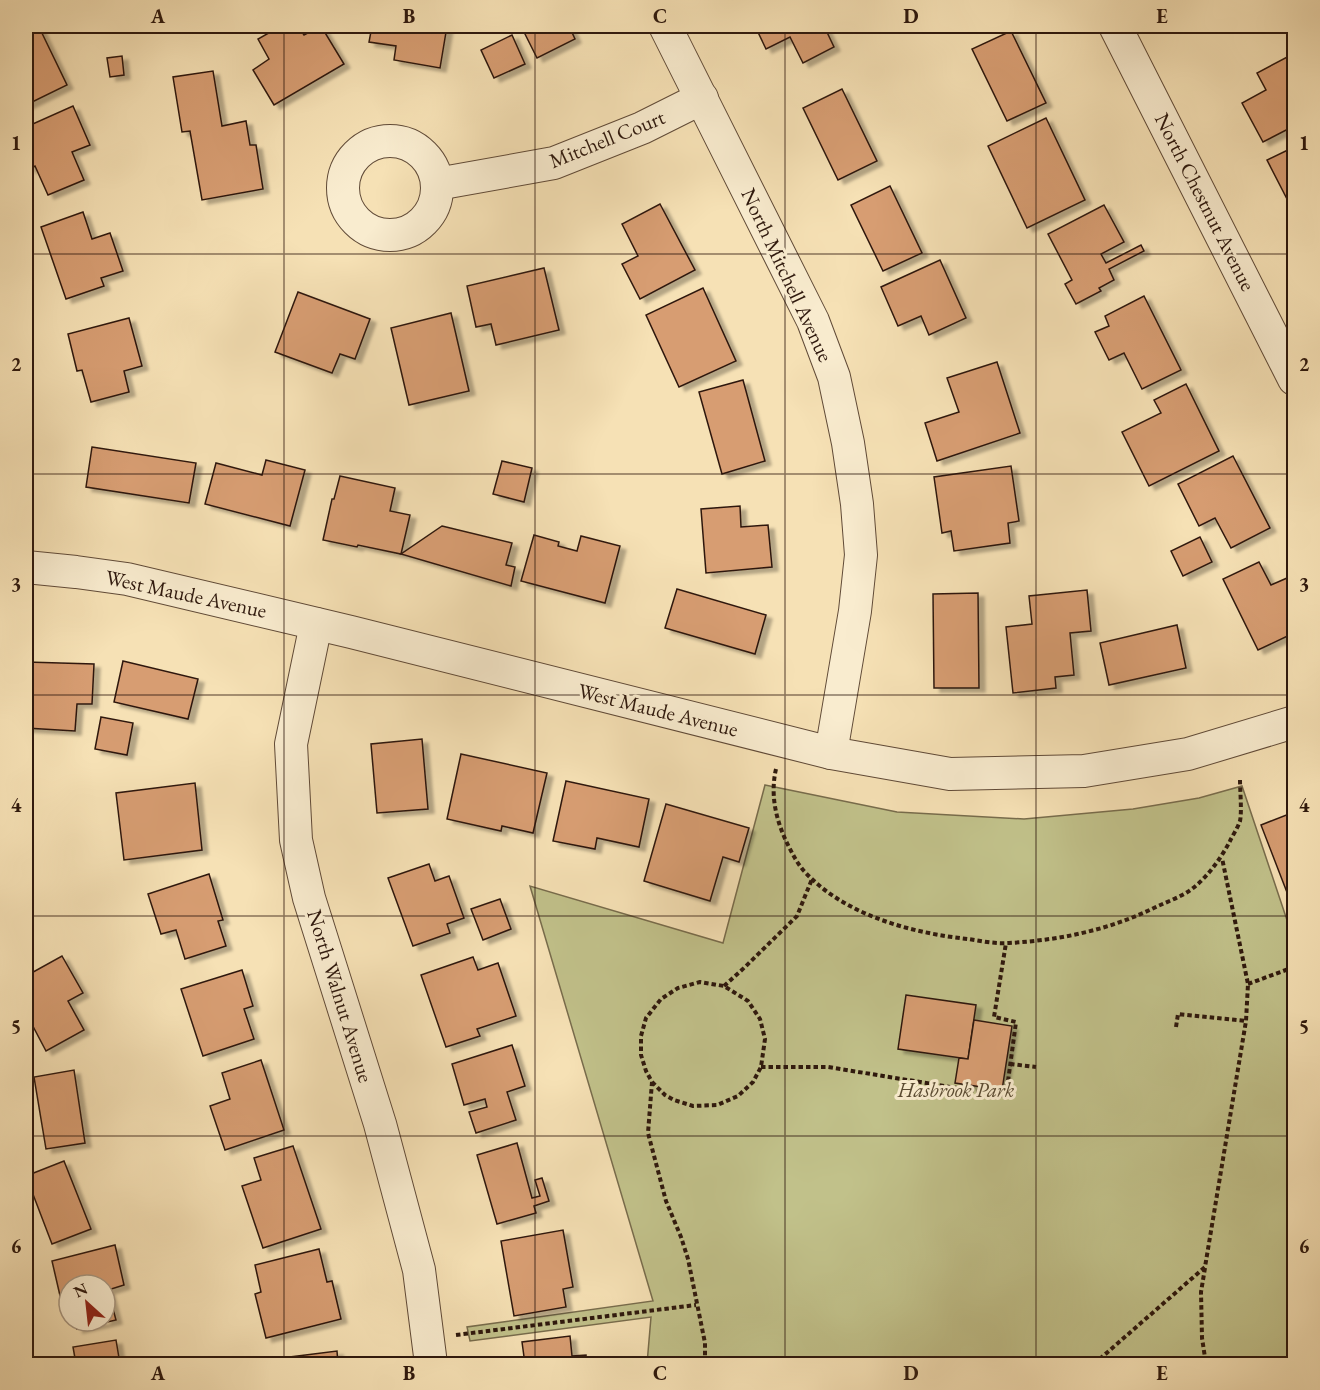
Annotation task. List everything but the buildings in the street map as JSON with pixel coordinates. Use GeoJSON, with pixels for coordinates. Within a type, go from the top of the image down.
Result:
{"type":"FeatureCollection","features":[{"type":"Feature","properties":{"kind":"street","name":"North Mitchell Avenue"},"geometry":{"type":"LineString","coordinates":[[665,26],[813,321],[834,377],[848,442],[857,504],[861,555],[855,611],[831,753]]}},
{"type":"Feature","properties":{"kind":"street","name":"North Chestnut Avenue"},"geometry":{"type":"LineString","coordinates":[[1115,26],[1294,379]]}},
{"type":"Feature","properties":{"kind":"street","name":"Mitchell Court"},"geometry":{"type":"LineString","coordinates":[[437,184],[554,163],[642,128],[702,98]]}},
{"type":"Feature","properties":{"kind":"street","name":"West Maude Avenue"},"geometry":{"type":"LineString","coordinates":[[26,567],[127,579],[831,753],[950,774],[1084,771],[1188,754],[1294,723]]}},
{"type":"Feature","properties":{"kind":"street","name":"North Walnut Avenue"},"geometry":{"type":"LineString","coordinates":[[316,624],[291,744],[296,840],[309,898],[380,1124],[419,1270],[430,1352]]}},
{"type":"Feature","properties":{"kind":"path"},"geometry":{"type":"LineString","coordinates":[[783,741],[773,783],[777,819],[793,854],[802,869],[812,879],[856,909],[904,928],[943,936],[1006,943],[1063,938],[1103,928],[1143,914],[1188,892],[1221,858],[1240,821],[1240,780]]}},
{"type":"Feature","properties":{"kind":"path"},"geometry":{"type":"LineString","coordinates":[[1206,1365],[1202,1338],[1201,1292],[1245,1022],[1248,984],[1221,858]]}},
{"type":"Feature","properties":{"kind":"path"},"geometry":{"type":"LineString","coordinates":[[724,986],[797,916],[812,879]]}},
{"type":"Feature","properties":{"kind":"path"},"geometry":{"type":"LineString","coordinates":[[761,1067],[828,1067],[1006,1096],[1016,1022],[994,1017],[1006,943]]}},
{"type":"Feature","properties":{"kind":"path"},"geometry":{"type":"LineString","coordinates":[[1248,984],[1294,967]]}},
{"type":"Feature","properties":{"kind":"path"},"geometry":{"type":"LineString","coordinates":[[700,982],[724,986],[748,1001],[760,1019],[765,1039],[761,1067],[753,1082],[738,1096],[717,1105],[693,1106],[674,1100],[665,1095],[652,1082],[646,1071],[641,1055],[641,1036],[646,1018],[661,999],[678,988],[700,982]]}},
{"type":"Feature","properties":{"kind":"path"},"geometry":{"type":"LineString","coordinates":[[1176,1027],[1178,1014],[1245,1022]]}},
{"type":"Feature","properties":{"kind":"path"},"geometry":{"type":"LineString","coordinates":[[1010,1064],[1036,1067]]}},
{"type":"Feature","properties":{"kind":"path"},"geometry":{"type":"LineString","coordinates":[[652,1082],[648,1133],[666,1202],[688,1259],[705,1343],[705,1365]]}},
{"type":"Feature","properties":{"kind":"path"},"geometry":{"type":"LineString","coordinates":[[1094,1365],[1205,1267]]}},
{"type":"Feature","properties":{"kind":"path"},"geometry":{"type":"LineString","coordinates":[[430,1352],[474,1332],[696,1305]]}},
{"type":"Feature","properties":{"kind":"green space","name":"Hasbrook Park"},"geometry":{"type":"Polygon","coordinates":[[[765,785],[897,812],[1024,819],[1133,809],[1199,798],[1242,786],[1294,937],[1294,1364],[647,1364],[651,1317],[470,1341],[467,1327],[653,1301],[530,886],[723,943],[765,785]]]}}]}
